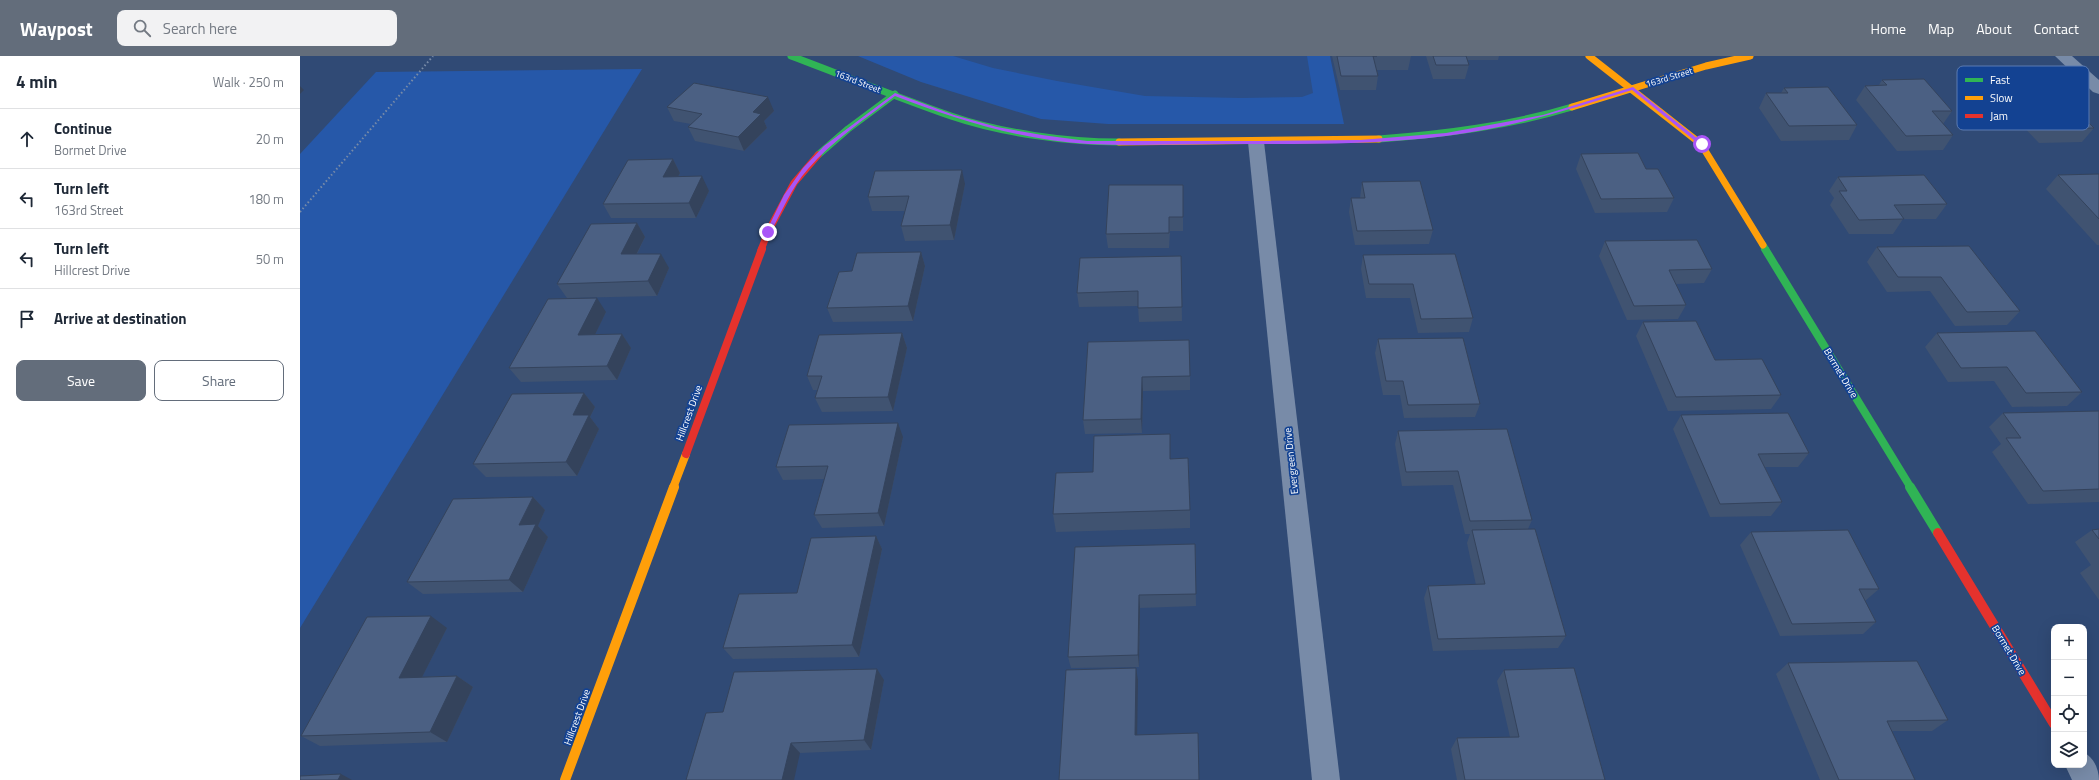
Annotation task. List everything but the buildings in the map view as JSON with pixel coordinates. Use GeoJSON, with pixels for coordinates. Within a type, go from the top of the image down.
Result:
{"type":"FeatureCollection","features":[{"type":"Feature","properties":{"kind":"street","name":"163rd Street"},"geometry":{"type":"LineString","coordinates":[[791,56],[952,116],[997,128],[1087,142],[1360,141],[1446,134],[1544,116],[1706,66],[1750,56]]}},
{"type":"Feature","properties":{"kind":"street","name":"Bormet Drive"},"geometry":{"type":"LineString","coordinates":[[1589,56],[1702,144],[2051,719]]}},
{"type":"Feature","properties":{"kind":"street"},"geometry":{"type":"LineString","coordinates":[[2063,56],[2074,66]]}},
{"type":"Feature","properties":{"kind":"street"},"geometry":{"type":"LineString","coordinates":[[2089,80],[2099,89]]}},
{"type":"Feature","properties":{"kind":"street","name":"Hillcrest Drive"},"geometry":{"type":"LineString","coordinates":[[565,780],[768,232],[787,195],[805,169],[826,147],[895,94]]}},
{"type":"Feature","properties":{"kind":"street","name":"Evergreen Drive"},"geometry":{"type":"LineString","coordinates":[[1256,142],[1326,780]]}},
{"type":"Feature","properties":{"kind":"street"},"geometry":{"type":"LineString","coordinates":[[2081,768],[2088,780]]}},
{"type":"Feature","properties":{"kind":"path"},"geometry":{"type":"LineString","coordinates":[[300,212],[433,56]]}},
{"type":"Feature","properties":{"kind":"shaded area"},"geometry":{"type":"Polygon","coordinates":[[[858,56],[1330,56],[1344,124],[1108,124],[1041,119],[921,82],[858,56]]]}},
{"type":"Feature","properties":{"kind":"shaded area"},"geometry":{"type":"Polygon","coordinates":[[[953,56],[1307,56],[1313,93],[1302,97],[1241,98],[1145,96],[993,68],[953,56]]]}},
{"type":"Feature","properties":{"kind":"shaded area"},"geometry":{"type":"Polygon","coordinates":[[[642,69],[300,628],[300,154],[376,72],[642,69]]]}},
{"type":"Feature","properties":{"kind":"traffic: fast"},"geometry":{"type":"LineString","coordinates":[[791,56],[952,116],[997,128],[1087,142],[1119,142]]}},
{"type":"Feature","properties":{"kind":"traffic: fast"},"geometry":{"type":"LineString","coordinates":[[818,155],[848,129],[895,94]]}},
{"type":"Feature","properties":{"kind":"traffic: fast"},"geometry":{"type":"LineString","coordinates":[[1379,139],[1477,129],[1525,120],[1572,107]]}},
{"type":"Feature","properties":{"kind":"traffic: fast"},"geometry":{"type":"LineString","coordinates":[[1763,245],[1938,533]]}},
{"type":"Feature","properties":{"kind":"traffic: slow"},"geometry":{"type":"LineString","coordinates":[[1589,56],[1701,144],[1763,245]]}},
{"type":"Feature","properties":{"kind":"traffic: slow"},"geometry":{"type":"LineString","coordinates":[[1572,107],[1706,66],[1750,56]]}},
{"type":"Feature","properties":{"kind":"traffic: slow"},"geometry":{"type":"LineString","coordinates":[[1119,142],[1379,139]]}},
{"type":"Feature","properties":{"kind":"traffic: slow"},"geometry":{"type":"LineString","coordinates":[[565,780],[686,454]]}},
{"type":"Feature","properties":{"kind":"traffic: jam"},"geometry":{"type":"LineString","coordinates":[[686,454],[768,232],[794,183],[818,155]]}},
{"type":"Feature","properties":{"kind":"traffic: jam"},"geometry":{"type":"LineString","coordinates":[[1938,533],[2051,719]]}},
{"type":"Feature","properties":{"kind":"route"},"geometry":{"type":"LineString","coordinates":[[768,232],[787,195],[805,169],[826,147],[895,94],[952,116],[997,128],[1087,142],[1256,142],[1360,141],[1446,134],[1544,116],[1633,89],[1702,144]]}}]}
